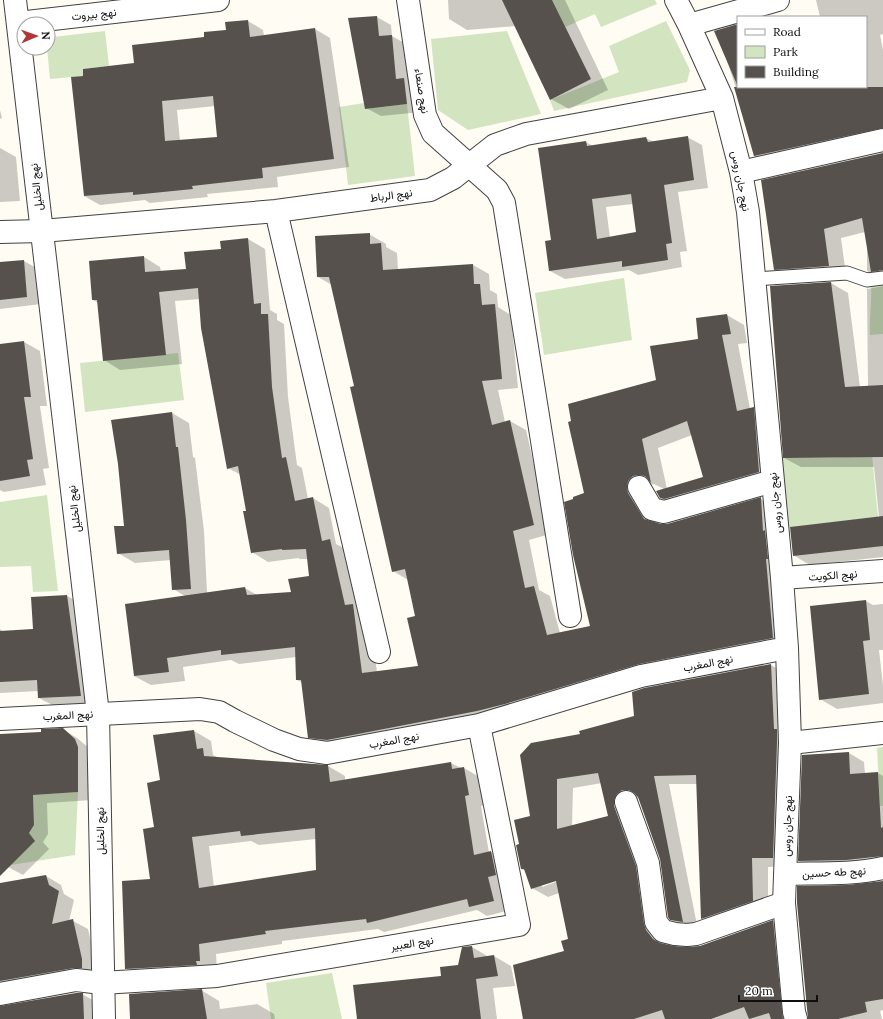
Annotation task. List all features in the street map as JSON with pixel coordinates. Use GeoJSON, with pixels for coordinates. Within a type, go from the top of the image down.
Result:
{"type":"FeatureCollection","features":[{"type":"Feature","properties":{"kind":"street","name":"نهج الخليل"},"geometry":{"type":"LineString","coordinates":[[15,0],[17,16]]}},
{"type":"Feature","properties":{"kind":"street","name":"نهج بيروت"},"geometry":{"type":"LineString","coordinates":[[56,19],[218,0]]}},
{"type":"Feature","properties":{"kind":"street","name":"نهج صنعاء"},"geometry":{"type":"LineString","coordinates":[[408,0],[425,115],[433,133],[497,190],[504,203],[570,616]]}},
{"type":"Feature","properties":{"kind":"street","name":"نهج جان روس"},"geometry":{"type":"LineString","coordinates":[[676,0],[722,98],[741,172],[748,212],[774,481],[787,648],[790,744],[784,903],[794,1012],[796,1019]]}},
{"type":"Feature","properties":{"kind":"street"},"geometry":{"type":"LineString","coordinates":[[689,26],[778,0]]}},
{"type":"Feature","properties":{"kind":"street","name":"نهج الخليل"},"geometry":{"type":"LineString","coordinates":[[22,56],[98,714],[102,983],[104,1019]]}},
{"type":"Feature","properties":{"kind":"street","name":"نهج الرباط"},"geometry":{"type":"LineString","coordinates":[[0,232],[42,231],[276,211],[430,190],[453,178],[495,145],[526,134],[722,98]]}},
{"type":"Feature","properties":{"kind":"street"},"geometry":{"type":"LineString","coordinates":[[741,172],[883,140]]}},
{"type":"Feature","properties":{"kind":"street"},"geometry":{"type":"LineString","coordinates":[[276,211],[379,652]]}},
{"type":"Feature","properties":{"kind":"street"},"geometry":{"type":"LineString","coordinates":[[639,487],[652,509],[664,512],[774,481]]}},
{"type":"Feature","properties":{"kind":"street","name":"نهج الكويت"},"geometry":{"type":"LineString","coordinates":[[782,578],[883,571]]}},
{"type":"Feature","properties":{"kind":"street","name":"نهج المغرب"},"geometry":{"type":"LineString","coordinates":[[0,719],[200,709],[219,712],[274,740],[299,749],[327,753],[478,725],[641,676],[787,648]]}},
{"type":"Feature","properties":{"kind":"street","name":"نهج العبير"},"geometry":{"type":"LineString","coordinates":[[102,983],[217,976],[519,925],[478,725]]}},
{"type":"Feature","properties":{"kind":"street"},"geometry":{"type":"LineString","coordinates":[[790,744],[883,733]]}},
{"type":"Feature","properties":{"kind":"street"},"geometry":{"type":"LineString","coordinates":[[626,802],[648,863],[656,922],[663,931],[675,934],[696,934],[784,903]]}},
{"type":"Feature","properties":{"kind":"street","name":"نهج طه حسين"},"geometry":{"type":"LineString","coordinates":[[786,874],[836,873],[883,868]]}},
{"type":"Feature","properties":{"kind":"street"},"geometry":{"type":"LineString","coordinates":[[0,994],[76,980],[102,983]]}},
{"type":"Feature","properties":{"kind":"lane"},"geometry":{"type":"LineString","coordinates":[[754,279],[847,273],[867,280],[883,278]]}},
{"type":"Feature","properties":{"kind":"green space"},"geometry":{"type":"Polygon","coordinates":[[[552,0],[655,0],[657,4],[601,27],[595,14],[565,27],[552,0]]]}},
{"type":"Feature","properties":{"kind":"green space"},"geometry":{"type":"Polygon","coordinates":[[[666,21],[690,70],[687,82],[554,111],[550,100],[619,72],[609,46],[666,21]]]}},
{"type":"Feature","properties":{"kind":"green space"},"geometry":{"type":"Polygon","coordinates":[[[105,31],[109,66],[83,69],[83,76],[50,79],[48,56],[56,56],[56,37],[105,31]]]}},
{"type":"Feature","properties":{"kind":"green space"},"geometry":{"type":"Polygon","coordinates":[[[507,31],[541,114],[468,130],[438,110],[431,39],[507,31]]]}},
{"type":"Feature","properties":{"kind":"green space"},"geometry":{"type":"Polygon","coordinates":[[[364,103],[366,109],[407,104],[415,176],[348,185],[339,107],[364,103]]]}},
{"type":"Feature","properties":{"kind":"green space"},"geometry":{"type":"Polygon","coordinates":[[[624,278],[632,340],[544,355],[535,293],[624,278]]]}},
{"type":"Feature","properties":{"kind":"green space"},"geometry":{"type":"Polygon","coordinates":[[[883,285],[883,334],[870,335],[871,286],[883,285]]]}},
{"type":"Feature","properties":{"kind":"green space"},"geometry":{"type":"Polygon","coordinates":[[[178,353],[184,400],[85,412],[80,363],[178,353]]]}},
{"type":"Feature","properties":{"kind":"green space"},"geometry":{"type":"Polygon","coordinates":[[[872,455],[878,517],[785,528],[778,458],[836,458],[872,455]]]}},
{"type":"Feature","properties":{"kind":"green space"},"geometry":{"type":"Polygon","coordinates":[[[47,495],[58,591],[33,592],[31,566],[0,567],[0,502],[47,495]]]}},
{"type":"Feature","properties":{"kind":"green space"},"geometry":{"type":"Polygon","coordinates":[[[883,747],[883,806],[880,806],[877,748],[883,747]]]}},
{"type":"Feature","properties":{"kind":"green space"},"geometry":{"type":"Polygon","coordinates":[[[78,792],[75,855],[4,866],[0,852],[29,833],[34,825],[33,795],[78,792]]]}},
{"type":"Feature","properties":{"kind":"green space"},"geometry":{"type":"Polygon","coordinates":[[[332,973],[342,1019],[271,1019],[266,983],[332,973]]]}},
{"type":"Feature","properties":{"kind":"building"},"geometry":{"type":"Polygon","coordinates":[[[502,0],[552,0],[591,79],[550,100],[502,0]]]}},
{"type":"Feature","properties":{"kind":"building"},"geometry":{"type":"Polygon","coordinates":[[[377,16],[379,36],[392,35],[396,79],[404,78],[407,104],[365,109],[348,18],[377,16]]]}},
{"type":"Feature","properties":{"kind":"building"},"geometry":{"type":"Polygon","coordinates":[[[248,20],[250,37],[315,28],[334,159],[262,168],[263,178],[192,186],[193,189],[133,195],[133,192],[84,196],[71,77],[83,76],[83,69],[134,63],[132,45],[204,37],[204,32],[226,30],[225,22],[248,20]],[[213,96],[162,101],[165,141],[217,137],[213,96]]]}},
{"type":"Feature","properties":{"kind":"building"},"geometry":{"type":"Polygon","coordinates":[[[737,24],[737,85],[714,31],[737,24]]]}},
{"type":"Feature","properties":{"kind":"building"},"geometry":{"type":"Polygon","coordinates":[[[734,87],[867,88],[883,87],[883,128],[754,156],[734,87]]]}},
{"type":"Feature","properties":{"kind":"building"},"geometry":{"type":"Polygon","coordinates":[[[688,136],[694,180],[664,185],[672,243],[666,244],[668,260],[622,267],[622,261],[549,271],[545,241],[551,240],[538,148],[586,141],[587,146],[646,137],[648,142],[688,136]],[[631,194],[592,199],[597,239],[636,232],[631,194]]]}},
{"type":"Feature","properties":{"kind":"building"},"geometry":{"type":"Polygon","coordinates":[[[883,153],[883,270],[871,272],[862,218],[824,229],[829,266],[774,270],[761,180],[883,153]]]}},
{"type":"Feature","properties":{"kind":"building"},"geometry":{"type":"Polygon","coordinates":[[[370,233],[370,244],[381,243],[383,270],[473,264],[474,284],[480,284],[482,305],[495,304],[502,379],[482,381],[492,425],[510,420],[534,525],[513,531],[525,588],[534,586],[547,635],[590,626],[573,555],[564,502],[584,493],[568,422],[571,421],[568,404],[656,380],[650,346],[698,339],[696,318],[727,314],[731,334],[722,335],[737,411],[754,407],[759,472],[664,499],[660,498],[656,491],[703,477],[687,421],[642,439],[651,483],[645,476],[633,476],[628,481],[627,488],[628,493],[644,519],[661,524],[667,524],[761,497],[763,531],[765,530],[768,559],[766,559],[773,638],[639,664],[477,711],[327,740],[308,738],[301,680],[296,680],[295,647],[221,655],[221,650],[167,658],[169,672],[134,676],[125,604],[245,587],[247,595],[291,592],[288,579],[309,576],[306,549],[282,549],[251,553],[243,511],[246,511],[238,466],[227,469],[201,328],[198,288],[159,292],[166,355],[103,361],[97,300],[92,300],[89,261],[144,256],[145,272],[186,269],[184,252],[221,249],[220,241],[248,238],[254,304],[261,303],[261,314],[268,314],[272,387],[282,458],[286,457],[295,501],[313,497],[322,541],[330,539],[345,605],[353,604],[362,673],[418,666],[407,618],[415,616],[405,569],[392,572],[350,387],[354,386],[329,277],[317,277],[315,236],[370,233]]]}},
{"type":"Feature","properties":{"kind":"building"},"geometry":{"type":"Polygon","coordinates":[[[24,260],[27,297],[0,300],[0,262],[24,260]]]}},
{"type":"Feature","properties":{"kind":"building"},"geometry":{"type":"Polygon","coordinates":[[[831,282],[845,387],[883,385],[883,457],[783,458],[770,286],[831,282]]]}},
{"type":"Feature","properties":{"kind":"building"},"geometry":{"type":"Polygon","coordinates":[[[24,341],[31,397],[24,397],[33,459],[27,460],[30,476],[0,481],[0,344],[24,341]]]}},
{"type":"Feature","properties":{"kind":"building"},"geometry":{"type":"Polygon","coordinates":[[[172,412],[176,447],[178,447],[186,520],[191,589],[172,590],[169,550],[117,554],[114,526],[124,526],[118,464],[111,420],[172,412]]]}},
{"type":"Feature","properties":{"kind":"building"},"geometry":{"type":"Polygon","coordinates":[[[883,516],[883,546],[793,556],[790,527],[883,516]]]}},
{"type":"Feature","properties":{"kind":"building"},"geometry":{"type":"Polygon","coordinates":[[[67,595],[81,696],[38,698],[37,680],[0,682],[0,631],[33,629],[31,597],[67,595]]]}},
{"type":"Feature","properties":{"kind":"building"},"geometry":{"type":"Polygon","coordinates":[[[866,600],[870,640],[863,641],[869,694],[819,700],[810,606],[866,600]]]}},
{"type":"Feature","properties":{"kind":"building"},"geometry":{"type":"Polygon","coordinates":[[[771,664],[774,729],[777,729],[773,858],[752,858],[753,901],[701,919],[696,775],[654,776],[683,922],[670,920],[668,917],[660,859],[638,797],[629,790],[622,790],[617,794],[614,800],[614,806],[636,866],[644,924],[646,930],[653,939],[660,943],[674,946],[700,946],[773,920],[783,1019],[771,1019],[769,1013],[749,1019],[744,1007],[711,1019],[665,1019],[662,1010],[634,1019],[523,1019],[513,965],[564,951],[561,941],[568,939],[556,881],[531,889],[524,869],[521,869],[516,845],[519,844],[514,820],[530,816],[520,755],[531,743],[580,734],[579,731],[634,716],[632,692],[644,688],[771,664]],[[598,773],[557,779],[557,829],[608,816],[598,773]]]}},
{"type":"Feature","properties":{"kind":"building"},"geometry":{"type":"Polygon","coordinates":[[[63,728],[75,739],[78,747],[78,792],[33,795],[34,825],[29,833],[35,841],[0,876],[0,734],[41,732],[41,729],[63,728]]]}},
{"type":"Feature","properties":{"kind":"building"},"geometry":{"type":"Polygon","coordinates":[[[194,730],[197,749],[203,748],[204,756],[328,765],[330,782],[451,762],[452,769],[464,767],[469,795],[465,796],[474,855],[491,851],[496,875],[488,877],[494,901],[469,907],[467,899],[367,923],[366,919],[265,931],[266,934],[199,944],[200,961],[196,961],[197,965],[125,969],[122,881],[150,879],[143,829],[154,827],[147,783],[160,780],[153,735],[194,730]],[[315,828],[241,836],[240,831],[192,837],[199,888],[316,870],[315,828]]]}},
{"type":"Feature","properties":{"kind":"building"},"geometry":{"type":"Polygon","coordinates":[[[849,752],[850,774],[878,772],[881,828],[883,827],[883,856],[846,860],[798,861],[802,755],[849,752]]]}},
{"type":"Feature","properties":{"kind":"building"},"geometry":{"type":"Polygon","coordinates":[[[46,875],[49,885],[59,891],[52,924],[73,919],[82,959],[82,968],[74,968],[0,981],[0,883],[46,875]]]}},
{"type":"Feature","properties":{"kind":"building"},"geometry":{"type":"Polygon","coordinates":[[[883,881],[883,999],[865,1002],[867,1012],[838,1019],[808,1019],[797,903],[797,886],[847,885],[883,881]]]}},
{"type":"Feature","properties":{"kind":"building"},"geometry":{"type":"Polygon","coordinates":[[[472,946],[474,958],[494,955],[498,976],[476,979],[481,1019],[357,1019],[353,985],[441,976],[440,967],[458,965],[462,947],[472,946]]]}},
{"type":"Feature","properties":{"kind":"building"},"geometry":{"type":"Polygon","coordinates":[[[202,989],[207,1019],[130,1019],[129,994],[202,989]]]}},
{"type":"Feature","properties":{"kind":"building"},"geometry":{"type":"Polygon","coordinates":[[[83,993],[84,1019],[0,1019],[0,1006],[83,993]]]}}]}
